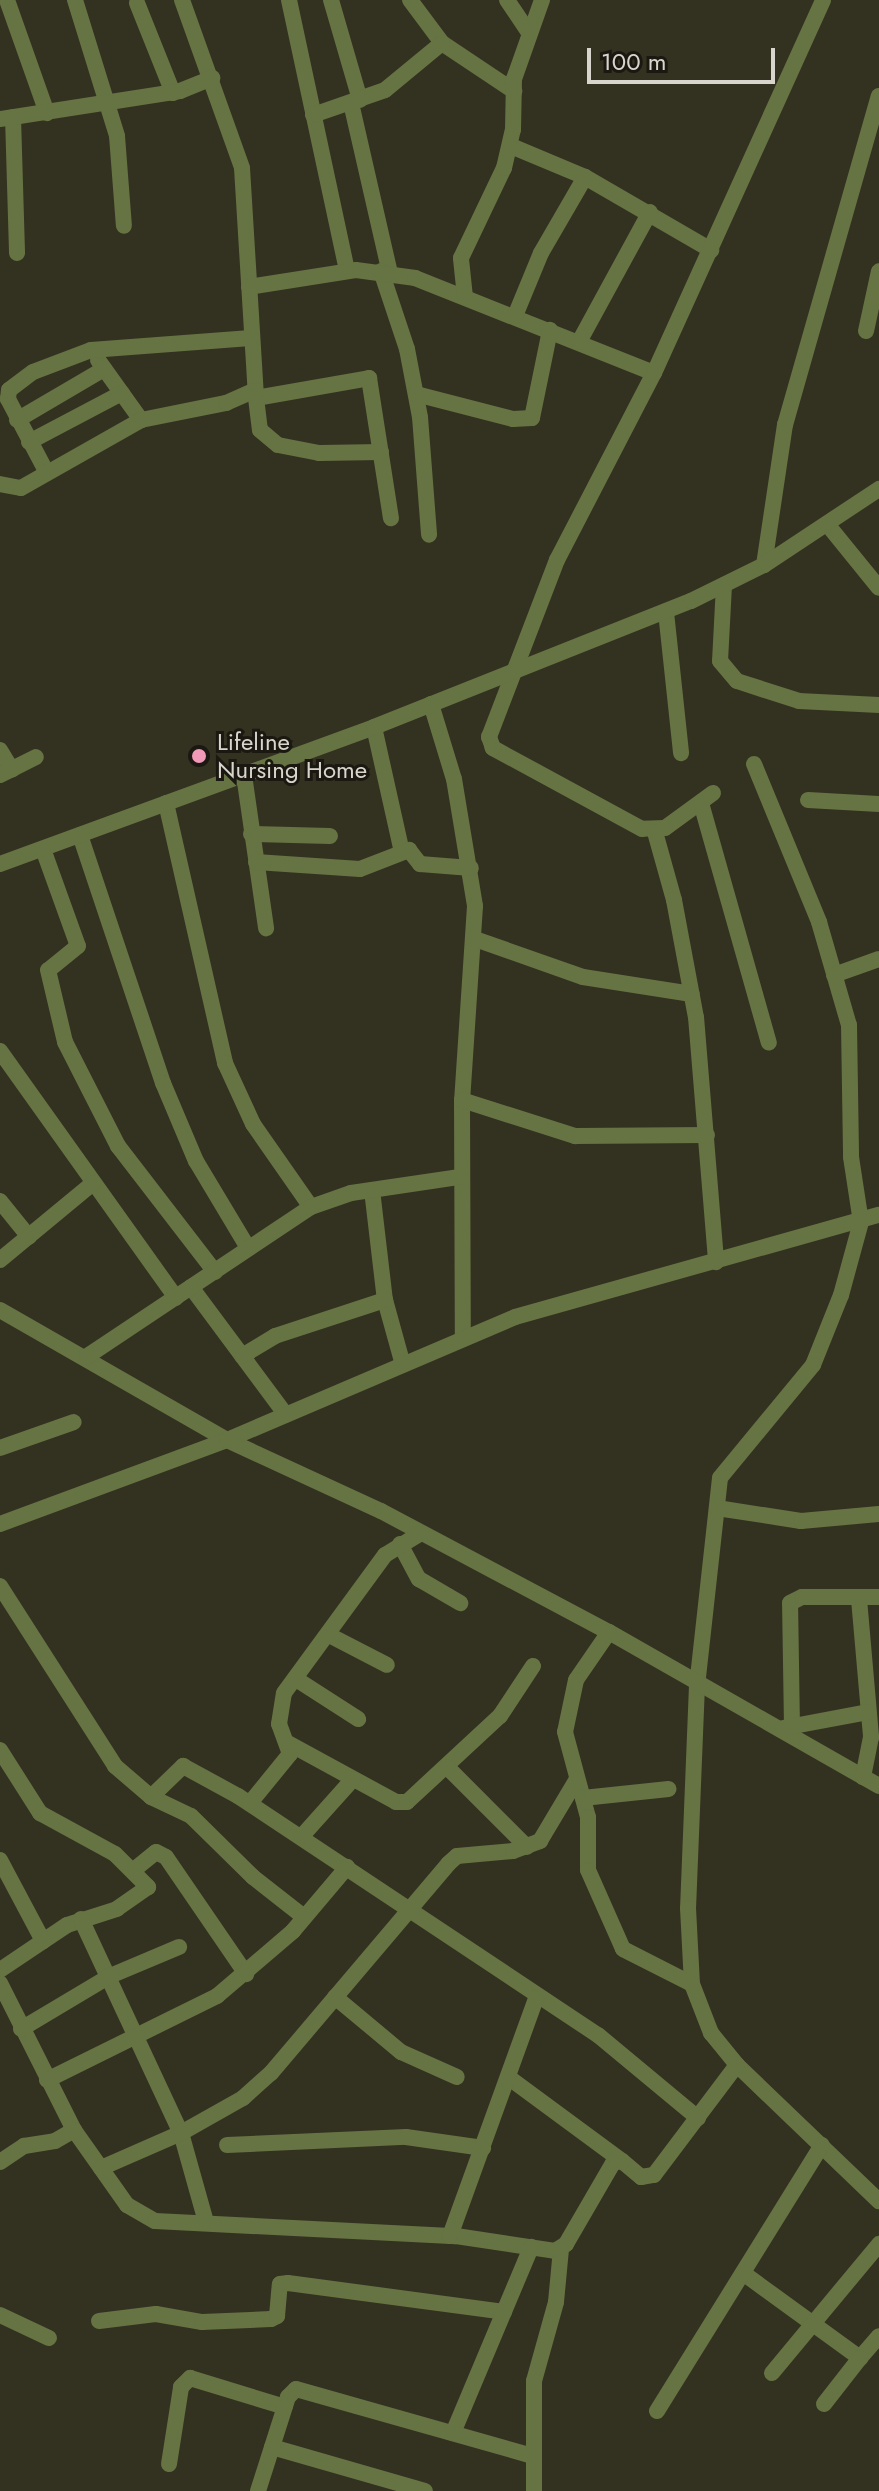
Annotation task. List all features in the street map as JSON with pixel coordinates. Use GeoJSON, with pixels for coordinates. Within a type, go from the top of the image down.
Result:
{"type":"FeatureCollection","features":[{"type":"Feature","properties":{"kind":"street"},"geometry":{"type":"LineString","coordinates":[[7,0],[47,113]]}},
{"type":"Feature","properties":{"kind":"street"},"geometry":{"type":"LineString","coordinates":[[75,0],[117,136],[124,226]]}},
{"type":"Feature","properties":{"kind":"street"},"geometry":{"type":"LineString","coordinates":[[182,0],[242,168],[251,338],[260,430],[278,445],[319,453],[381,452]]}},
{"type":"Feature","properties":{"kind":"street"},"geometry":{"type":"LineString","coordinates":[[289,0],[347,271]]}},
{"type":"Feature","properties":{"kind":"street"},"geometry":{"type":"LineString","coordinates":[[331,0],[356,102],[385,272],[416,394],[429,535]]}},
{"type":"Feature","properties":{"kind":"street"},"geometry":{"type":"LineString","coordinates":[[410,0],[442,43],[514,91]]}},
{"type":"Feature","properties":{"kind":"street"},"geometry":{"type":"LineString","coordinates":[[507,0],[528,31]]}},
{"type":"Feature","properties":{"kind":"street"},"geometry":{"type":"LineString","coordinates":[[465,297],[461,258],[511,146],[514,91],[528,31],[542,0]]}},
{"type":"Feature","properties":{"kind":"street"},"geometry":{"type":"LineString","coordinates":[[716,1262],[692,994],[655,832],[488,743],[512,672],[557,560],[654,373],[823,0]]}},
{"type":"Feature","properties":{"kind":"street"},"geometry":{"type":"LineString","coordinates":[[137,3],[173,93]]}},
{"type":"Feature","properties":{"kind":"street"},"geometry":{"type":"LineString","coordinates":[[313,115],[385,90],[442,43]]}},
{"type":"Feature","properties":{"kind":"street"},"geometry":{"type":"LineString","coordinates":[[17,253],[6,118],[173,93],[212,78]]}},
{"type":"Feature","properties":{"kind":"street"},"geometry":{"type":"LineString","coordinates":[[764,565],[785,425],[879,96]]}},
{"type":"Feature","properties":{"kind":"street"},"geometry":{"type":"LineString","coordinates":[[511,146],[585,177],[711,250]]}},
{"type":"Feature","properties":{"kind":"street"},"geometry":{"type":"LineString","coordinates":[[515,316],[541,253],[585,177]]}},
{"type":"Feature","properties":{"kind":"street"},"geometry":{"type":"LineString","coordinates":[[579,342],[650,212]]}},
{"type":"Feature","properties":{"kind":"street"},"geometry":{"type":"LineString","coordinates":[[249,287],[347,271],[385,272],[465,297],[654,373]]}},
{"type":"Feature","properties":{"kind":"street"},"geometry":{"type":"LineString","coordinates":[[866,331],[879,271]]}},
{"type":"Feature","properties":{"kind":"street"},"geometry":{"type":"LineString","coordinates":[[416,394],[513,419],[532,418],[550,330]]}},
{"type":"Feature","properties":{"kind":"street"},"geometry":{"type":"LineString","coordinates":[[47,473],[4,398],[33,372],[91,350],[251,338]]}},
{"type":"Feature","properties":{"kind":"street"},"geometry":{"type":"LineString","coordinates":[[91,350],[141,420]]}},
{"type":"Feature","properties":{"kind":"street"},"geometry":{"type":"LineString","coordinates":[[17,420],[104,369]]}},
{"type":"Feature","properties":{"kind":"street"},"geometry":{"type":"LineString","coordinates":[[0,484],[21,488],[141,420],[256,394],[369,378],[391,518]]}},
{"type":"Feature","properties":{"kind":"street"},"geometry":{"type":"LineString","coordinates":[[29,442],[122,393]]}},
{"type":"Feature","properties":{"kind":"street"},"geometry":{"type":"LineString","coordinates":[[0,864],[374,727],[666,612],[764,565],[879,489]]}},
{"type":"Feature","properties":{"kind":"street"},"geometry":{"type":"LineString","coordinates":[[827,524],[879,588]]}},
{"type":"Feature","properties":{"kind":"street"},"geometry":{"type":"LineString","coordinates":[[724,585],[720,661],[737,681],[799,701],[879,705]]}},
{"type":"Feature","properties":{"kind":"street"},"geometry":{"type":"LineString","coordinates":[[666,612],[681,753]]}},
{"type":"Feature","properties":{"kind":"street"},"geometry":{"type":"LineString","coordinates":[[431,704],[454,779],[471,868],[475,939],[462,1100],[463,1339]]}},
{"type":"Feature","properties":{"kind":"street"},"geometry":{"type":"LineString","coordinates":[[374,727],[402,852]]}},
{"type":"Feature","properties":{"kind":"street"},"geometry":{"type":"LineString","coordinates":[[0,750],[6,772],[36,757]]}},
{"type":"Feature","properties":{"kind":"street"},"geometry":{"type":"LineString","coordinates":[[754,764],[819,922],[849,1025],[851,1157],[861,1222],[841,1295],[813,1365],[720,1478],[697,1685],[688,1908],[692,1984],[711,2033],[737,2065],[879,2201]]}},
{"type":"Feature","properties":{"kind":"street"},"geometry":{"type":"LineString","coordinates":[[244,775],[266,928]]}},
{"type":"Feature","properties":{"kind":"street"},"geometry":{"type":"LineString","coordinates":[[655,832],[707,798],[769,1043]]}},
{"type":"Feature","properties":{"kind":"street"},"geometry":{"type":"LineString","coordinates":[[808,800],[879,804]]}},
{"type":"Feature","properties":{"kind":"street"},"geometry":{"type":"LineString","coordinates":[[166,803],[225,1063],[253,1124],[311,1207]]}},
{"type":"Feature","properties":{"kind":"street"},"geometry":{"type":"LineString","coordinates":[[251,834],[330,836]]}},
{"type":"Feature","properties":{"kind":"street"},"geometry":{"type":"LineString","coordinates":[[80,835],[163,1083],[196,1161],[248,1248]]}},
{"type":"Feature","properties":{"kind":"street"},"geometry":{"type":"LineString","coordinates":[[43,849],[78,946],[48,970],[65,1042],[118,1146],[215,1272]]}},
{"type":"Feature","properties":{"kind":"street"},"geometry":{"type":"LineString","coordinates":[[256,862],[360,869],[411,850],[425,866],[471,868]]}},
{"type":"Feature","properties":{"kind":"street"},"geometry":{"type":"LineString","coordinates":[[475,939],[583,977],[692,994]]}},
{"type":"Feature","properties":{"kind":"street"},"geometry":{"type":"LineString","coordinates":[[834,975],[879,959]]}},
{"type":"Feature","properties":{"kind":"street"},"geometry":{"type":"LineString","coordinates":[[0,1051],[176,1298]]}},
{"type":"Feature","properties":{"kind":"street"},"geometry":{"type":"LineString","coordinates":[[462,1100],[575,1136],[707,1135]]}},
{"type":"Feature","properties":{"kind":"street"},"geometry":{"type":"LineString","coordinates":[[86,1357],[311,1207],[372,1190],[460,1177]]}},
{"type":"Feature","properties":{"kind":"street"},"geometry":{"type":"LineString","coordinates":[[0,1260],[93,1183]]}},
{"type":"Feature","properties":{"kind":"street"},"geometry":{"type":"LineString","coordinates":[[372,1190],[385,1300],[403,1365]]}},
{"type":"Feature","properties":{"kind":"street"},"geometry":{"type":"LineString","coordinates":[[0,1201],[29,1237]]}},
{"type":"Feature","properties":{"kind":"street"},"geometry":{"type":"LineString","coordinates":[[0,1524],[227,1440],[515,1317],[879,1215]]}},
{"type":"Feature","properties":{"kind":"street"},"geometry":{"type":"LineString","coordinates":[[191,1287],[286,1415]]}},
{"type":"Feature","properties":{"kind":"street"},"geometry":{"type":"LineString","coordinates":[[242,1356],[275,1336],[385,1300]]}},
{"type":"Feature","properties":{"kind":"street"},"geometry":{"type":"LineString","coordinates":[[0,1310],[227,1440],[421,1533],[609,1632],[697,1685],[785,1728],[879,1786]]}},
{"type":"Feature","properties":{"kind":"street"},"geometry":{"type":"LineString","coordinates":[[2,1444],[74,1422]]}},
{"type":"Feature","properties":{"kind":"street"},"geometry":{"type":"LineString","coordinates":[[717,1508],[801,1521],[879,1514]]}},
{"type":"Feature","properties":{"kind":"street"},"geometry":{"type":"LineString","coordinates":[[250,1803],[288,1758],[279,1702],[377,1565],[400,1544],[421,1533]]}},
{"type":"Feature","properties":{"kind":"street"},"geometry":{"type":"LineString","coordinates":[[400,1544],[419,1579],[460,1603]]}},
{"type":"Feature","properties":{"kind":"street"},"geometry":{"type":"LineString","coordinates":[[0,1586],[108,1757],[151,1797],[191,1816],[253,1877],[304,1917]]}},
{"type":"Feature","properties":{"kind":"street"},"geometry":{"type":"LineString","coordinates":[[785,1728],[790,1603],[802,1597],[879,1597]]}},
{"type":"Feature","properties":{"kind":"street"},"geometry":{"type":"LineString","coordinates":[[859,1599],[872,1679],[868,1712],[875,1736],[863,1777]]}},
{"type":"Feature","properties":{"kind":"street"},"geometry":{"type":"LineString","coordinates":[[609,1632],[582,1670],[569,1704],[565,1744],[583,1798],[588,1870],[619,1944],[692,1984]]}},
{"type":"Feature","properties":{"kind":"street"},"geometry":{"type":"LineString","coordinates":[[329,1635],[387,1665]]}},
{"type":"Feature","properties":{"kind":"street"},"geometry":{"type":"LineString","coordinates":[[286,1742],[401,1803],[413,1799],[513,1702],[533,1666]]}},
{"type":"Feature","properties":{"kind":"street"},"geometry":{"type":"LineString","coordinates":[[296,1679],[358,1719]]}},
{"type":"Feature","properties":{"kind":"street"},"geometry":{"type":"LineString","coordinates":[[785,1728],[868,1712]]}},
{"type":"Feature","properties":{"kind":"street"},"geometry":{"type":"LineString","coordinates":[[0,1750],[47,1819],[135,1869],[147,1883],[146,1891],[117,1909],[81,1919],[0,1970]]}},
{"type":"Feature","properties":{"kind":"street"},"geometry":{"type":"LineString","coordinates":[[151,1797],[183,1766],[250,1803],[536,1998],[598,2035],[698,2118]]}},
{"type":"Feature","properties":{"kind":"street"},"geometry":{"type":"LineString","coordinates":[[447,1767],[527,1847]]}},
{"type":"Feature","properties":{"kind":"street"},"geometry":{"type":"LineString","coordinates":[[302,1836],[353,1779]]}},
{"type":"Feature","properties":{"kind":"street"},"geometry":{"type":"LineString","coordinates":[[101,2168],[181,2133],[243,2098],[457,1856],[527,1847],[550,1831],[577,1779]]}},
{"type":"Feature","properties":{"kind":"street"},"geometry":{"type":"LineString","coordinates":[[583,1798],[669,1789]]}},
{"type":"Feature","properties":{"kind":"street"},"geometry":{"type":"LineString","coordinates":[[135,1869],[156,1852],[166,1857],[246,1974]]}},
{"type":"Feature","properties":{"kind":"street"},"geometry":{"type":"LineString","coordinates":[[0,1860],[43,1941]]}},
{"type":"Feature","properties":{"kind":"street"},"geometry":{"type":"LineString","coordinates":[[47,2080],[186,2015],[246,1974],[304,1917],[347,1867]]}},
{"type":"Feature","properties":{"kind":"street"},"geometry":{"type":"LineString","coordinates":[[81,1919],[140,2037],[181,2133],[206,2222]]}},
{"type":"Feature","properties":{"kind":"street"},"geometry":{"type":"LineString","coordinates":[[21,2029],[110,1976],[179,1947]]}},
{"type":"Feature","properties":{"kind":"street"},"geometry":{"type":"LineString","coordinates":[[0,1983],[74,2130],[127,2205],[147,2219],[450,2236],[561,2249]]}},
{"type":"Feature","properties":{"kind":"street"},"geometry":{"type":"LineString","coordinates":[[335,1997],[401,2052],[457,2077]]}},
{"type":"Feature","properties":{"kind":"street"},"geometry":{"type":"LineString","coordinates":[[450,2236],[536,1998]]}},
{"type":"Feature","properties":{"kind":"street"},"geometry":{"type":"LineString","coordinates":[[508,2077],[641,2177],[654,2175],[737,2065]]}},
{"type":"Feature","properties":{"kind":"street"},"geometry":{"type":"LineString","coordinates":[[0,2162],[24,2146],[55,2141],[74,2130]]}},
{"type":"Feature","properties":{"kind":"street"},"geometry":{"type":"LineString","coordinates":[[227,2145],[406,2137],[483,2148]]}},
{"type":"Feature","properties":{"kind":"street"},"geometry":{"type":"LineString","coordinates":[[657,2411],[822,2145]]}},
{"type":"Feature","properties":{"kind":"street"},"geometry":{"type":"LineString","coordinates":[[534,2491],[534,2381],[556,2302],[561,2249],[606,2171],[622,2161]]}},
{"type":"Feature","properties":{"kind":"street"},"geometry":{"type":"LineString","coordinates":[[772,2373],[879,2244]]}},
{"type":"Feature","properties":{"kind":"street"},"geometry":{"type":"LineString","coordinates":[[453,2433],[531,2247]]}},
{"type":"Feature","properties":{"kind":"street"},"geometry":{"type":"LineString","coordinates":[[743,2273],[860,2358]]}},
{"type":"Feature","properties":{"kind":"street"},"geometry":{"type":"LineString","coordinates":[[99,2321],[156,2314],[202,2322],[271,2319],[277,2316],[280,2284],[288,2283],[504,2312]]}},
{"type":"Feature","properties":{"kind":"street"},"geometry":{"type":"LineString","coordinates":[[0,2315],[49,2338]]}},
{"type":"Feature","properties":{"kind":"street"},"geometry":{"type":"LineString","coordinates":[[824,2404],[879,2336]]}},
{"type":"Feature","properties":{"kind":"street"},"geometry":{"type":"LineString","coordinates":[[169,2464],[181,2387],[190,2378],[285,2407]]}},
{"type":"Feature","properties":{"kind":"street"},"geometry":{"type":"LineString","coordinates":[[258,2491],[285,2407],[296,2389],[532,2456]]}},
{"type":"Feature","properties":{"kind":"street"},"geometry":{"type":"LineString","coordinates":[[272,2447],[425,2491]]}},
{"type":"Feature","properties":{"kind":"place","name":"Lifeline Nursing Home"},"geometry":{"type":"Point","coordinates":[199,756]}}]}
